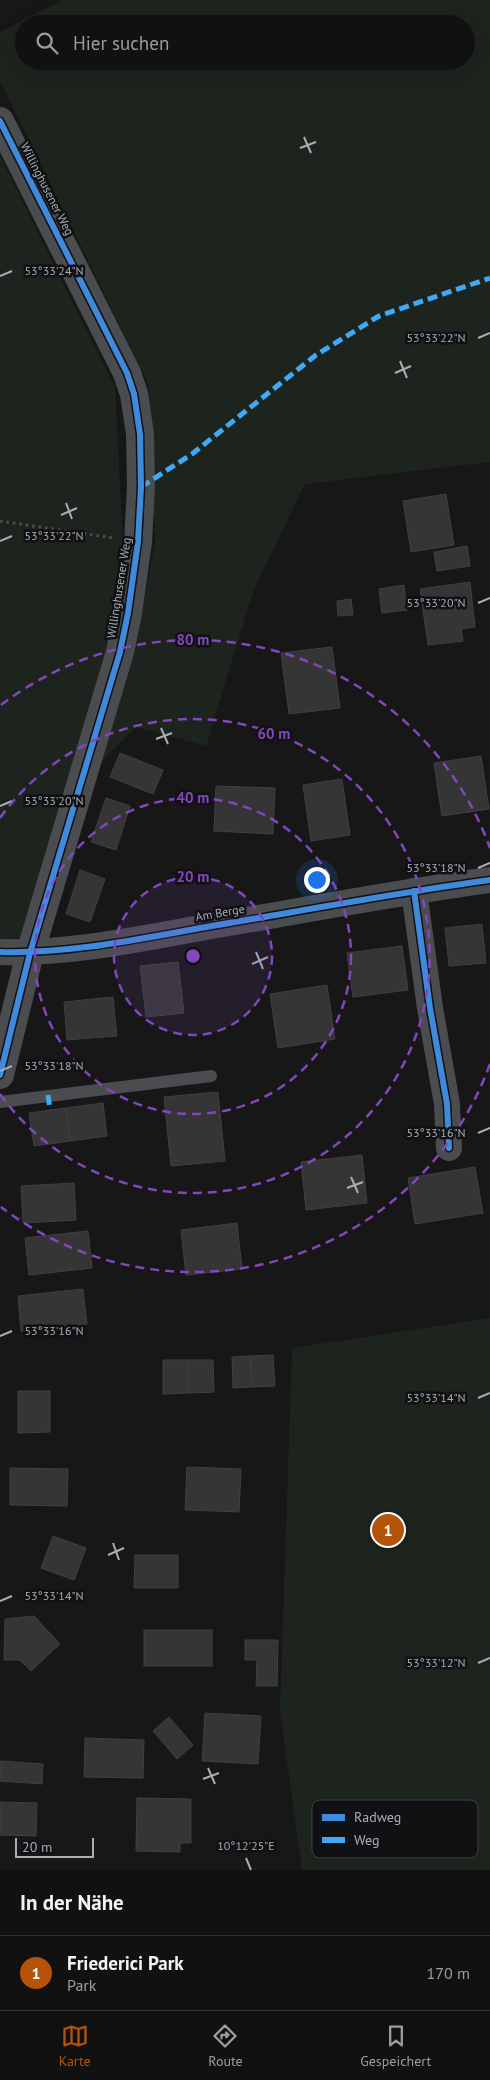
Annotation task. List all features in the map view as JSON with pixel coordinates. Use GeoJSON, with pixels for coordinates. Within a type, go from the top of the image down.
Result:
{"type":"FeatureCollection","features":[{"type":"Feature","properties":{"kind":"street","name":"Willinghusener Weg"},"geometry":{"type":"LineString","coordinates":[[0,120],[122,364],[134,394],[140,434],[141,478],[138,542],[120,652],[30,953],[0,1075]]}},
{"type":"Feature","properties":{"kind":"street","name":"Am Berge"},"geometry":{"type":"LineString","coordinates":[[0,952],[30,953],[96,946],[414,891],[490,880]]}},
{"type":"Feature","properties":{"kind":"street"},"geometry":{"type":"LineString","coordinates":[[414,891],[430,1008],[447,1104],[449,1148]]}},
{"type":"Feature","properties":{"kind":"lane"},"geometry":{"type":"LineString","coordinates":[[0,1102],[211,1076]]}},
{"type":"Feature","properties":{"kind":"path"},"geometry":{"type":"LineString","coordinates":[[0,521],[138,542]]}},
{"type":"Feature","properties":{"kind":"shaded area"},"geometry":{"type":"Polygon","coordinates":[[[62,0],[490,0],[490,462],[305,484],[254,589],[206,746],[136,727],[94,769],[133,657],[155,543],[148,383],[0,81],[0,32],[15,24],[15,70],[475,70],[475,15],[33,15],[62,0]]]}},
{"type":"Feature","properties":{"kind":"shaded area"},"geometry":{"type":"Polygon","coordinates":[[[0,156],[115,387],[123,543],[107,648],[19,952],[0,952],[0,156]]]}},
{"type":"Feature","properties":{"kind":"shaded area"},"geometry":{"type":"Polygon","coordinates":[[[490,1318],[490,1870],[302,1870],[280,1711],[292,1348],[490,1318]]]}},
{"type":"Feature","properties":{"kind":"building"},"geometry":{"type":"Polygon","coordinates":[[[446,494],[454,545],[411,552],[403,501],[446,494]]]}},
{"type":"Feature","properties":{"kind":"building"},"geometry":{"type":"Polygon","coordinates":[[[467,546],[470,566],[437,571],[434,552],[467,546]]]}},
{"type":"Feature","properties":{"kind":"building"},"geometry":{"type":"Polygon","coordinates":[[[470,582],[475,627],[461,629],[463,641],[428,645],[420,589],[470,582]]]}},
{"type":"Feature","properties":{"kind":"building"},"geometry":{"type":"Polygon","coordinates":[[[404,585],[407,610],[382,613],[379,589],[404,585]]]}},
{"type":"Feature","properties":{"kind":"building"},"geometry":{"type":"Polygon","coordinates":[[[351,599],[353,615],[338,616],[337,601],[351,599]]]}},
{"type":"Feature","properties":{"kind":"building"},"geometry":{"type":"Polygon","coordinates":[[[332,647],[340,708],[289,714],[281,653],[332,647]]]}},
{"type":"Feature","properties":{"kind":"building"},"geometry":{"type":"Polygon","coordinates":[[[120,753],[163,770],[153,794],[110,777],[120,753]]]}},
{"type":"Feature","properties":{"kind":"building"},"geometry":{"type":"Polygon","coordinates":[[[481,756],[489,809],[442,816],[434,763],[481,756]]]}},
{"type":"Feature","properties":{"kind":"building"},"geometry":{"type":"Polygon","coordinates":[[[342,779],[350,835],[311,841],[303,785],[342,779]]]}},
{"type":"Feature","properties":{"kind":"building"},"geometry":{"type":"Polygon","coordinates":[[[216,786],[275,788],[273,834],[214,831],[216,786]]]}},
{"type":"Feature","properties":{"kind":"building"},"geometry":{"type":"Polygon","coordinates":[[[106,798],[130,806],[116,850],[91,842],[106,798]]]}},
{"type":"Feature","properties":{"kind":"building"},"geometry":{"type":"Polygon","coordinates":[[[80,870],[105,879],[90,922],[66,914],[80,870]]]}},
{"type":"Feature","properties":{"kind":"building"},"geometry":{"type":"Polygon","coordinates":[[[482,924],[486,963],[449,966],[445,928],[482,924]]]}},
{"type":"Feature","properties":{"kind":"building"},"geometry":{"type":"Polygon","coordinates":[[[402,946],[408,990],[353,997],[347,953],[402,946]]]}},
{"type":"Feature","properties":{"kind":"building"},"geometry":{"type":"Polygon","coordinates":[[[178,962],[184,1013],[146,1017],[140,966],[178,962]]]}},
{"type":"Feature","properties":{"kind":"building"},"geometry":{"type":"Polygon","coordinates":[[[327,985],[335,1039],[278,1048],[270,994],[327,985]]]}},
{"type":"Feature","properties":{"kind":"building"},"geometry":{"type":"Polygon","coordinates":[[[113,997],[117,1036],[67,1040],[64,1002],[113,997]]]}},
{"type":"Feature","properties":{"kind":"building"},"geometry":{"type":"Polygon","coordinates":[[[218,1092],[225,1161],[171,1166],[164,1097],[218,1092]]]}},
{"type":"Feature","properties":{"kind":"building"},"geometry":{"type":"Polygon","coordinates":[[[103,1103],[107,1136],[70,1141],[66,1108],[103,1103]]]}},
{"type":"Feature","properties":{"kind":"building"},"geometry":{"type":"Polygon","coordinates":[[[66,1108],[70,1141],[34,1146],[29,1113],[66,1108]]]}},
{"type":"Feature","properties":{"kind":"building"},"geometry":{"type":"Polygon","coordinates":[[[362,1155],[367,1203],[306,1210],[301,1162],[362,1155]]]}},
{"type":"Feature","properties":{"kind":"building"},"geometry":{"type":"Polygon","coordinates":[[[475,1167],[483,1213],[415,1224],[408,1178],[475,1167]]]}},
{"type":"Feature","properties":{"kind":"building"},"geometry":{"type":"Polygon","coordinates":[[[74,1183],[76,1220],[23,1223],[21,1186],[74,1183]]]}},
{"type":"Feature","properties":{"kind":"building"},"geometry":{"type":"Polygon","coordinates":[[[237,1223],[242,1269],[186,1275],[181,1230],[237,1223]]]}},
{"type":"Feature","properties":{"kind":"building"},"geometry":{"type":"Polygon","coordinates":[[[88,1231],[92,1268],[29,1275],[25,1238],[88,1231]]]}},
{"type":"Feature","properties":{"kind":"building"},"geometry":{"type":"Polygon","coordinates":[[[83,1289],[87,1324],[21,1331],[18,1296],[83,1289]]]}},
{"type":"Feature","properties":{"kind":"building"},"geometry":{"type":"Polygon","coordinates":[[[273,1355],[275,1386],[252,1387],[250,1356],[273,1355]]]}},
{"type":"Feature","properties":{"kind":"building"},"geometry":{"type":"Polygon","coordinates":[[[250,1356],[252,1387],[233,1388],[232,1357],[250,1356]]]}},
{"type":"Feature","properties":{"kind":"building"},"geometry":{"type":"Polygon","coordinates":[[[163,1360],[188,1360],[188,1393],[163,1394],[163,1360]]]}},
{"type":"Feature","properties":{"kind":"building"},"geometry":{"type":"Polygon","coordinates":[[[188,1360],[213,1360],[214,1392],[188,1393],[188,1360]]]}},
{"type":"Feature","properties":{"kind":"building"},"geometry":{"type":"Polygon","coordinates":[[[18,1391],[50,1391],[50,1432],[18,1433],[18,1391]]]}},
{"type":"Feature","properties":{"kind":"building"},"geometry":{"type":"Polygon","coordinates":[[[187,1467],[241,1469],[239,1512],[185,1510],[187,1467]]]}},
{"type":"Feature","properties":{"kind":"building"},"geometry":{"type":"Polygon","coordinates":[[[10,1468],[68,1469],[67,1506],[10,1505],[10,1468]]]}},
{"type":"Feature","properties":{"kind":"building"},"geometry":{"type":"Polygon","coordinates":[[[53,1536],[86,1548],[74,1580],[41,1568],[53,1536]]]}},
{"type":"Feature","properties":{"kind":"building"},"geometry":{"type":"Polygon","coordinates":[[[135,1555],[178,1555],[178,1588],[134,1588],[135,1555]]]}},
{"type":"Feature","properties":{"kind":"building"},"geometry":{"type":"Polygon","coordinates":[[[34,1616],[60,1644],[31,1671],[20,1660],[4,1660],[5,1619],[34,1616]]]}},
{"type":"Feature","properties":{"kind":"building"},"geometry":{"type":"Polygon","coordinates":[[[144,1630],[212,1630],[212,1666],[144,1666],[144,1630]]]}},
{"type":"Feature","properties":{"kind":"building"},"geometry":{"type":"Polygon","coordinates":[[[245,1640],[278,1640],[277,1686],[256,1686],[257,1660],[245,1660],[245,1640]]]}},
{"type":"Feature","properties":{"kind":"building"},"geometry":{"type":"Polygon","coordinates":[[[205,1713],[261,1716],[258,1764],[202,1761],[205,1713]]]}},
{"type":"Feature","properties":{"kind":"building"},"geometry":{"type":"Polygon","coordinates":[[[169,1717],[193,1745],[177,1759],[153,1731],[169,1717]]]}},
{"type":"Feature","properties":{"kind":"building"},"geometry":{"type":"Polygon","coordinates":[[[85,1738],[144,1740],[143,1778],[84,1777],[85,1738]]]}},
{"type":"Feature","properties":{"kind":"building"},"geometry":{"type":"Polygon","coordinates":[[[0,1761],[43,1764],[42,1784],[0,1781],[0,1761]]]}},
{"type":"Feature","properties":{"kind":"building"},"geometry":{"type":"Polygon","coordinates":[[[137,1798],[191,1799],[191,1843],[180,1843],[180,1852],[136,1851],[137,1798]]]}},
{"type":"Feature","properties":{"kind":"building"},"geometry":{"type":"Polygon","coordinates":[[[0,1802],[37,1803],[36,1836],[0,1835],[0,1802]]]}},
{"type":"Feature","properties":{"kind":"marked path"},"geometry":{"type":"LineString","coordinates":[[141,487],[192,454],[316,355],[379,316],[490,278]]}},
{"type":"Feature","properties":{"kind":"marked path"},"geometry":{"type":"LineString","coordinates":[[48,1095],[50,1110]]}},
{"type":"Feature","properties":{"kind":"cycle path"},"geometry":{"type":"LineString","coordinates":[[0,121],[127,373],[134,394],[140,434],[141,487],[138,542],[128,613],[120,652],[30,953],[0,1075]]}},
{"type":"Feature","properties":{"kind":"cycle path"},"geometry":{"type":"LineString","coordinates":[[0,952],[52,951],[104,945],[383,896],[490,880]]}},
{"type":"Feature","properties":{"kind":"cycle path"},"geometry":{"type":"LineString","coordinates":[[414,891],[430,1008],[447,1104],[449,1148]]}},
{"type":"Feature","properties":{"kind":"place","name":"Friederici Park"},"geometry":{"type":"Point","coordinates":[388,1530]}}]}
